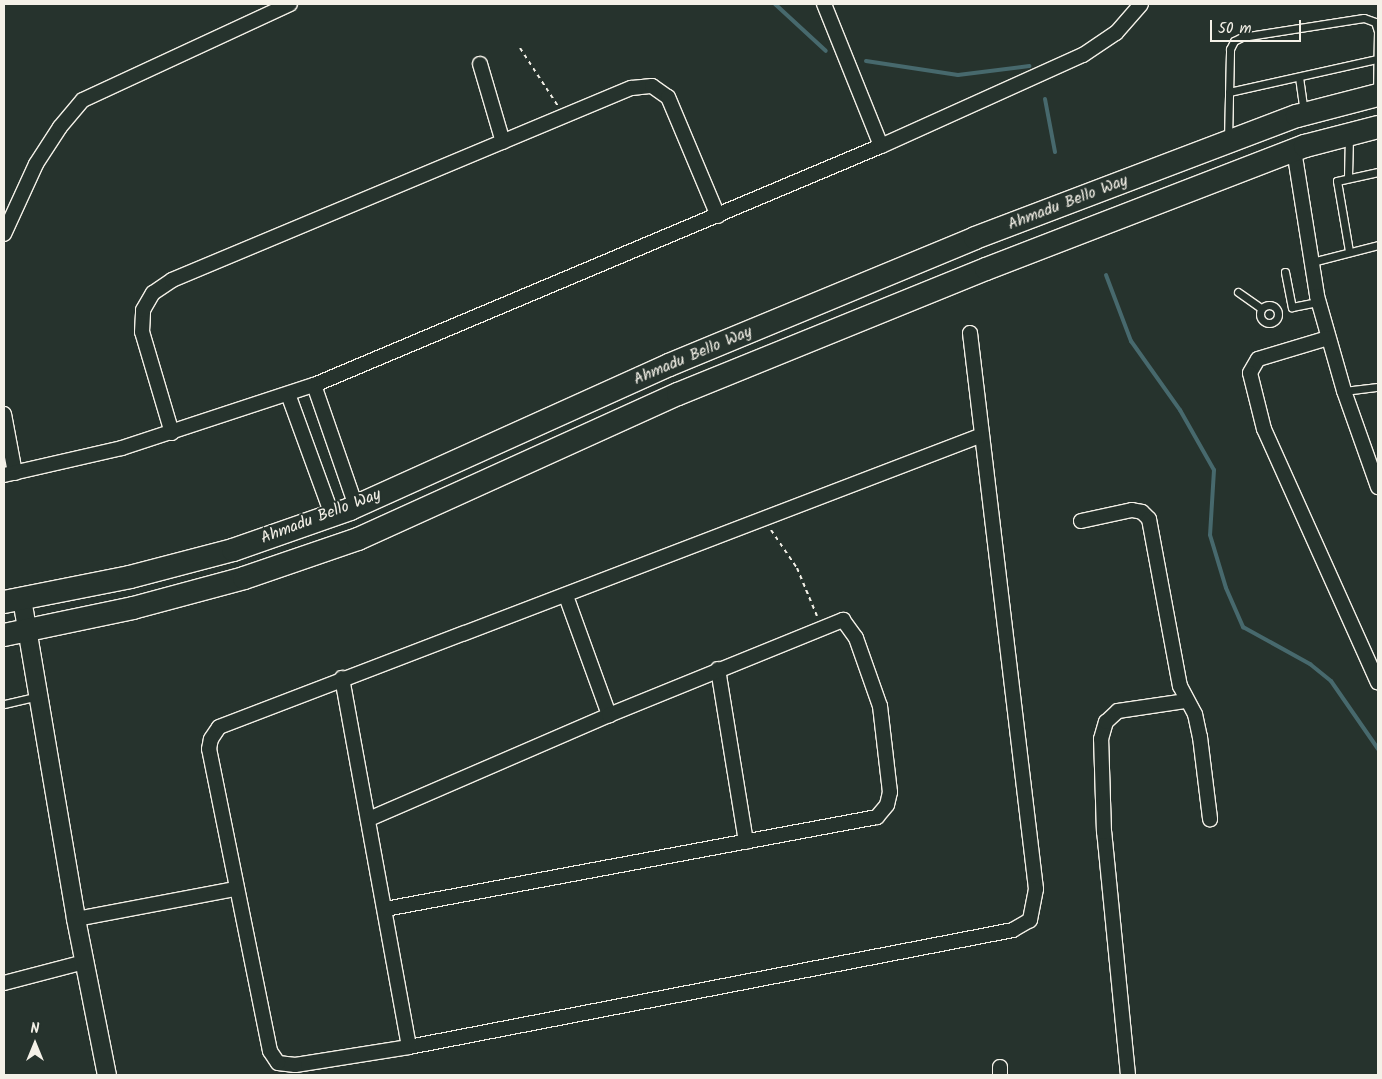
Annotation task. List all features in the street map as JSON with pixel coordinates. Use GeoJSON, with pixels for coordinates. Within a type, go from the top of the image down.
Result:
{"type":"FeatureCollection","features":[{"type":"Feature","properties":{"kind":"main road","name":"Ahmadu Bello Way"},"geometry":{"type":"LineString","coordinates":[[13,601],[130,577],[233,550],[332,516],[669,365],[975,238],[1305,114],[1377,95]]}},
{"type":"Feature","properties":{"kind":"main road","name":"Ahmadu Bello Way"},"geometry":{"type":"LineString","coordinates":[[4,635],[133,608],[244,578],[358,539],[687,391],[986,269],[1294,150],[1378,127]]}},
{"type":"Feature","properties":{"kind":"street"},"geometry":{"type":"LineString","coordinates":[[4,234],[36,164],[60,127],[83,100],[290,4]]}},
{"type":"Feature","properties":{"kind":"street"},"geometry":{"type":"LineString","coordinates":[[824,4],[881,146]]}},
{"type":"Feature","properties":{"kind":"street"},"geometry":{"type":"LineString","coordinates":[[4,414],[9,474],[122,448],[314,385],[718,216],[881,146],[1083,55],[1116,33],[1141,4]]}},
{"type":"Feature","properties":{"kind":"street"},"geometry":{"type":"LineString","coordinates":[[480,64],[503,142]]}},
{"type":"Feature","properties":{"kind":"street"},"geometry":{"type":"LineString","coordinates":[[172,433],[142,332],[143,310],[153,293],[172,280],[632,88],[652,86],[668,97],[718,216]]}},
{"type":"Feature","properties":{"kind":"street"},"geometry":{"type":"LineString","coordinates":[[1294,150],[1318,302],[1344,391],[1378,487]]}},
{"type":"Feature","properties":{"kind":"street"},"geometry":{"type":"LineString","coordinates":[[970,333],[1036,889],[1030,920],[1013,930],[409,1047],[295,1065],[278,1063],[270,1051],[209,749],[211,739],[220,727],[342,678],[566,596],[982,436]]}},
{"type":"Feature","properties":{"kind":"street"},"geometry":{"type":"LineString","coordinates":[[1328,338],[1258,359],[1250,373],[1264,429],[1378,683]]}},
{"type":"Feature","properties":{"kind":"street"},"geometry":{"type":"LineString","coordinates":[[314,385],[356,506]]}},
{"type":"Feature","properties":{"kind":"street"},"geometry":{"type":"LineString","coordinates":[[288,394],[332,516]]}},
{"type":"Feature","properties":{"kind":"street"},"geometry":{"type":"LineString","coordinates":[[1081,521],[1132,510],[1142,512],[1150,519],[1157,576],[1180,686],[1186,702],[1195,714],[1210,819]]}},
{"type":"Feature","properties":{"kind":"street"},"geometry":{"type":"LineString","coordinates":[[566,596],[609,715]]}},
{"type":"Feature","properties":{"kind":"street"},"geometry":{"type":"LineString","coordinates":[[13,601],[29,630],[76,919],[106,1075]]}},
{"type":"Feature","properties":{"kind":"street"},"geometry":{"type":"LineString","coordinates":[[369,818],[718,669],[822,626],[843,620],[856,638],[880,706],[890,792],[887,805],[878,817],[864,822],[386,909]]}},
{"type":"Feature","properties":{"kind":"street"},"geometry":{"type":"LineString","coordinates":[[718,669],[746,842]]}},
{"type":"Feature","properties":{"kind":"street"},"geometry":{"type":"LineString","coordinates":[[342,678],[386,909],[409,1047]]}},
{"type":"Feature","properties":{"kind":"street"},"geometry":{"type":"LineString","coordinates":[[1128,1075],[1104,832],[1101,739],[1106,722],[1118,711],[1186,702]]}},
{"type":"Feature","properties":{"kind":"street"},"geometry":{"type":"LineString","coordinates":[[76,919],[236,889]]}},
{"type":"Feature","properties":{"kind":"street"},"geometry":{"type":"LineString","coordinates":[[4,983],[84,962]]}},
{"type":"Feature","properties":{"kind":"lane"},"geometry":{"type":"LineString","coordinates":[[1228,142],[1230,49],[1234,41],[1242,37],[1364,18],[1375,22],[1378,31],[1377,95]]}},
{"type":"Feature","properties":{"kind":"lane"},"geometry":{"type":"LineString","coordinates":[[1229,92],[1378,59]]}},
{"type":"Feature","properties":{"kind":"lane"},"geometry":{"type":"LineString","coordinates":[[1298,76],[1305,114]]}},
{"type":"Feature","properties":{"kind":"lane"},"geometry":{"type":"LineString","coordinates":[[1348,177],[1349,135]]}},
{"type":"Feature","properties":{"kind":"lane"},"geometry":{"type":"LineString","coordinates":[[1349,251],[1337,185],[1340,178],[1378,172]]}},
{"type":"Feature","properties":{"kind":"lane"},"geometry":{"type":"LineString","coordinates":[[1312,262],[1378,245]]}},
{"type":"Feature","properties":{"kind":"lane"},"geometry":{"type":"LineString","coordinates":[[1285,272],[1292,307]]}},
{"type":"Feature","properties":{"kind":"lane"},"geometry":{"type":"LineString","coordinates":[[1238,292],[1262,308]]}},
{"type":"Feature","properties":{"kind":"lane"},"geometry":{"type":"LineString","coordinates":[[1278,311],[1318,302]]}},
{"type":"Feature","properties":{"kind":"lane"},"geometry":{"type":"LineString","coordinates":[[1262,308],[1270,305],[1278,311]]}},
{"type":"Feature","properties":{"kind":"lane"},"geometry":{"type":"LineString","coordinates":[[1262,308],[1260,317],[1267,323],[1276,320],[1278,311]]}},
{"type":"Feature","properties":{"kind":"lane"},"geometry":{"type":"LineString","coordinates":[[1344,391],[1378,387]]}},
{"type":"Feature","properties":{"kind":"lane"},"geometry":{"type":"LineString","coordinates":[[4,704],[39,695]]}},
{"type":"Feature","properties":{"kind":"path"},"geometry":{"type":"LineString","coordinates":[[520,48],[547,93],[567,115]]}},
{"type":"Feature","properties":{"kind":"path"},"geometry":{"type":"LineString","coordinates":[[765,519],[796,568],[822,626]]}},
{"type":"Feature","properties":{"kind":"waterway"},"geometry":{"type":"LineString","coordinates":[[775,4],[826,51]]}},
{"type":"Feature","properties":{"kind":"waterway"},"geometry":{"type":"LineString","coordinates":[[866,61],[958,75],[1029,66]]}},
{"type":"Feature","properties":{"kind":"waterway"},"geometry":{"type":"LineString","coordinates":[[1045,99],[1055,152]]}},
{"type":"Feature","properties":{"kind":"waterway"},"geometry":{"type":"LineString","coordinates":[[1106,275],[1131,341],[1180,410],[1214,470],[1210,535],[1226,588],[1243,627],[1310,664],[1331,681],[1378,749]]}}]}
